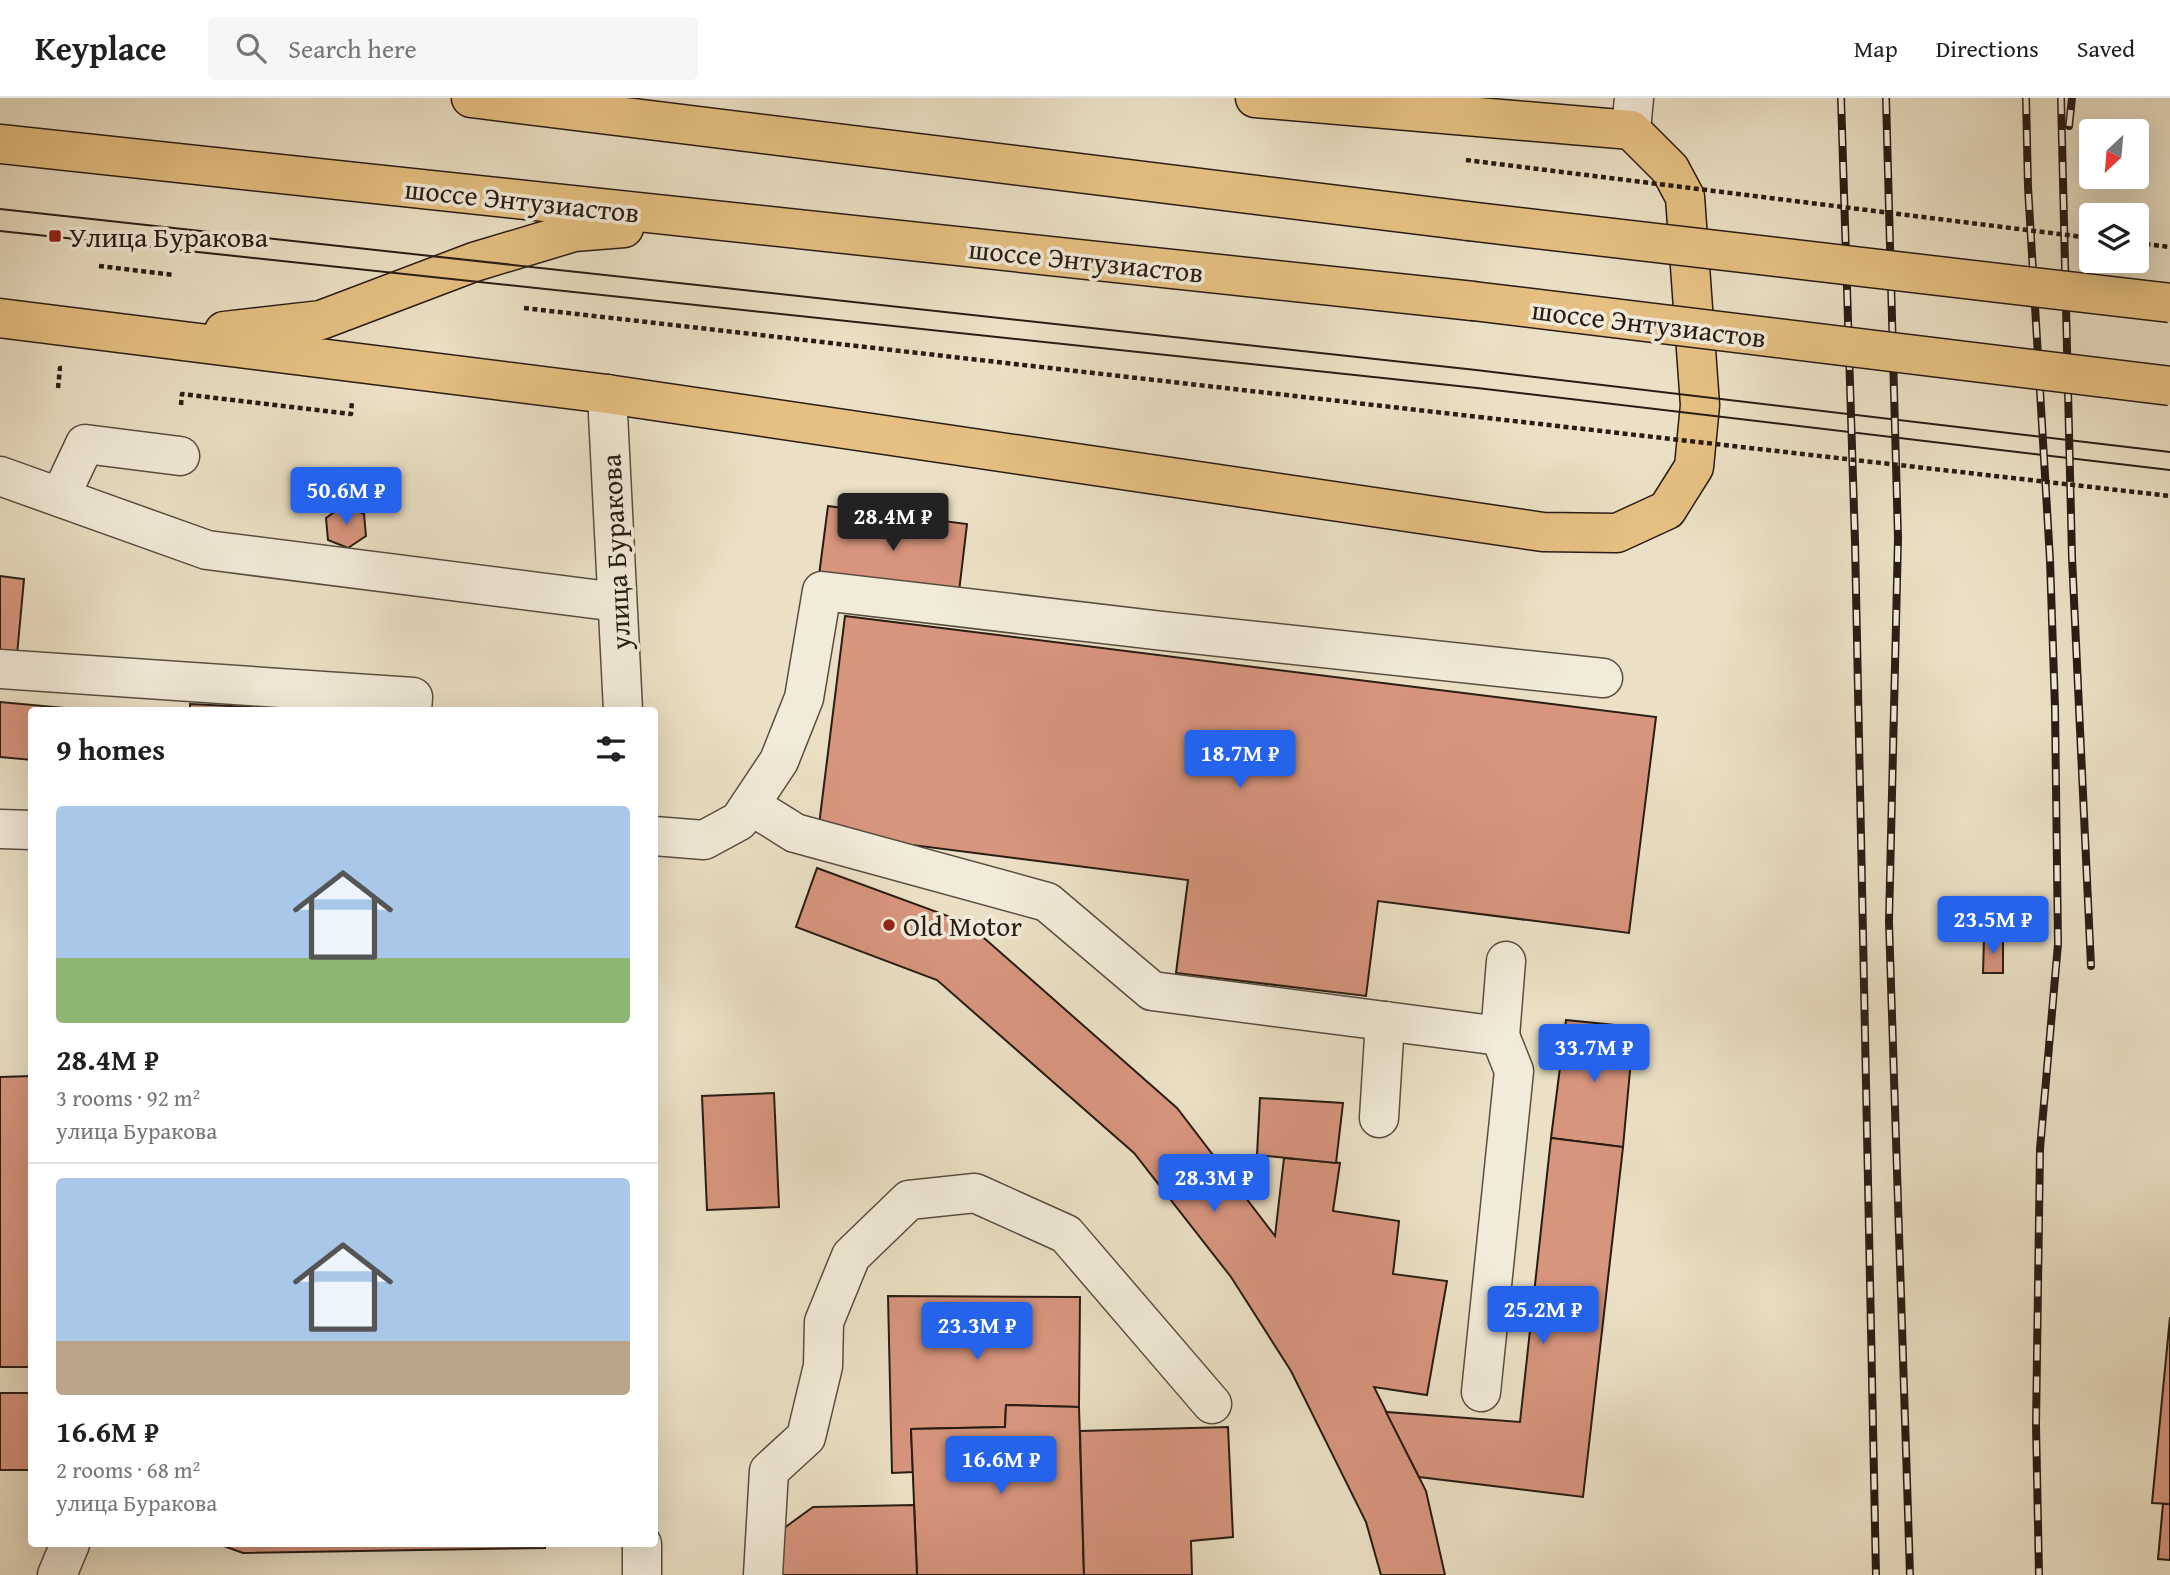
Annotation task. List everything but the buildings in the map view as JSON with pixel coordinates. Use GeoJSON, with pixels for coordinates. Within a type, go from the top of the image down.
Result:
{"type":"FeatureCollection","features":[{"type":"Feature","properties":{"kind":"main road"},"geometry":{"type":"LineString","coordinates":[[471,98],[1468,221],[2170,303]]}},
{"type":"Feature","properties":{"kind":"main road"},"geometry":{"type":"LineString","coordinates":[[0,318],[607,394],[1543,532],[1617,533],[1667,510],[1694,467],[1700,405],[1685,197],[1670,169],[1633,114],[1255,98]]}},
{"type":"Feature","properties":{"kind":"main road","name":"шоссе Энтузиастов"},"geometry":{"type":"LineString","coordinates":[[0,144],[1473,301],[2170,386]]}},
{"type":"Feature","properties":{"kind":"main road"},"geometry":{"type":"LineString","coordinates":[[165,339],[321,320],[474,262],[574,232],[721,222]]}},
{"type":"Feature","properties":{"kind":"street","name":"улица Буракова"},"geometry":{"type":"LineString","coordinates":[[607,394],[623,707]]}},
{"type":"Feature","properties":{"kind":"street"},"geometry":{"type":"LineString","coordinates":[[60,498],[85,444],[180,456]]}},
{"type":"Feature","properties":{"kind":"street"},"geometry":{"type":"LineString","coordinates":[[0,476],[207,550],[617,602]]}},
{"type":"Feature","properties":{"kind":"street"},"geometry":{"type":"LineString","coordinates":[[658,836],[704,840],[740,821],[779,761],[804,698],[821,591],[1603,678]]}},
{"type":"Feature","properties":{"kind":"street"},"geometry":{"type":"LineString","coordinates":[[0,669],[413,697],[412,707]]}},
{"type":"Feature","properties":{"kind":"street"},"geometry":{"type":"LineString","coordinates":[[750,805],[795,834],[1046,902],[1152,991],[1500,1036]]}},
{"type":"Feature","properties":{"kind":"street"},"geometry":{"type":"LineString","coordinates":[[0,829],[28,830]]}},
{"type":"Feature","properties":{"kind":"street"},"geometry":{"type":"LineString","coordinates":[[1481,1392],[1514,1071],[1500,1036],[1506,961]]}},
{"type":"Feature","properties":{"kind":"street"},"geometry":{"type":"LineString","coordinates":[[1379,1118],[1385,1021]]}},
{"type":"Feature","properties":{"kind":"street"},"geometry":{"type":"LineString","coordinates":[[762,1575],[769,1471],[806,1437],[823,1366],[824,1322],[851,1256],[909,1200],[975,1193],[1066,1234],[1212,1404]]}},
{"type":"Feature","properties":{"kind":"street"},"geometry":{"type":"LineString","coordinates":[[57,1575],[69,1547]]}},
{"type":"Feature","properties":{"kind":"street"},"geometry":{"type":"LineString","coordinates":[[642,1547],[642,1575]]}},
{"type":"Feature","properties":{"kind":"path"},"geometry":{"type":"LineString","coordinates":[[1466,160],[2079,237]]}},
{"type":"Feature","properties":{"kind":"path"},"geometry":{"type":"LineString","coordinates":[[2149,244],[2170,247]]}},
{"type":"Feature","properties":{"kind":"path"},"geometry":{"type":"LineString","coordinates":[[99,266],[174,275]]}},
{"type":"Feature","properties":{"kind":"path"},"geometry":{"type":"LineString","coordinates":[[524,308],[2170,496]]}},
{"type":"Feature","properties":{"kind":"path"},"geometry":{"type":"LineString","coordinates":[[58,388],[60,368],[69,369]]}},
{"type":"Feature","properties":{"kind":"path"},"geometry":{"type":"LineString","coordinates":[[181,405],[182,394],[204,396]]}},
{"type":"Feature","properties":{"kind":"tram line"},"geometry":{"type":"LineString","coordinates":[[0,209],[1476,370],[2170,452]]}},
{"type":"Feature","properties":{"kind":"tram line"},"geometry":{"type":"LineString","coordinates":[[0,231],[1477,388],[2170,470]]}},
{"type":"Feature","properties":{"kind":"railway"},"geometry":{"type":"LineString","coordinates":[[1841,98],[1855,542],[1876,1575]]}},
{"type":"Feature","properties":{"kind":"railway"},"geometry":{"type":"LineString","coordinates":[[1886,98],[1898,538],[1889,922],[1910,1575]]}},
{"type":"Feature","properties":{"kind":"railway"},"geometry":{"type":"LineString","coordinates":[[2026,98],[2028,187],[2050,560],[2058,944],[2040,1149],[2036,1425],[2039,1575]]}},
{"type":"Feature","properties":{"kind":"railway"},"geometry":{"type":"LineString","coordinates":[[2061,98],[2072,557],[2091,966]]}},
{"type":"Feature","properties":{"kind":"railway"},"geometry":{"type":"LineString","coordinates":[[2069,126],[2072,98]]}},
{"type":"Feature","properties":{"kind":"place","name":"Улица Буракова"},"geometry":{"type":"Point","coordinates":[55,236]}},
{"type":"Feature","properties":{"kind":"place","name":"Old Motor"},"geometry":{"type":"Point","coordinates":[889,925]}}]}
